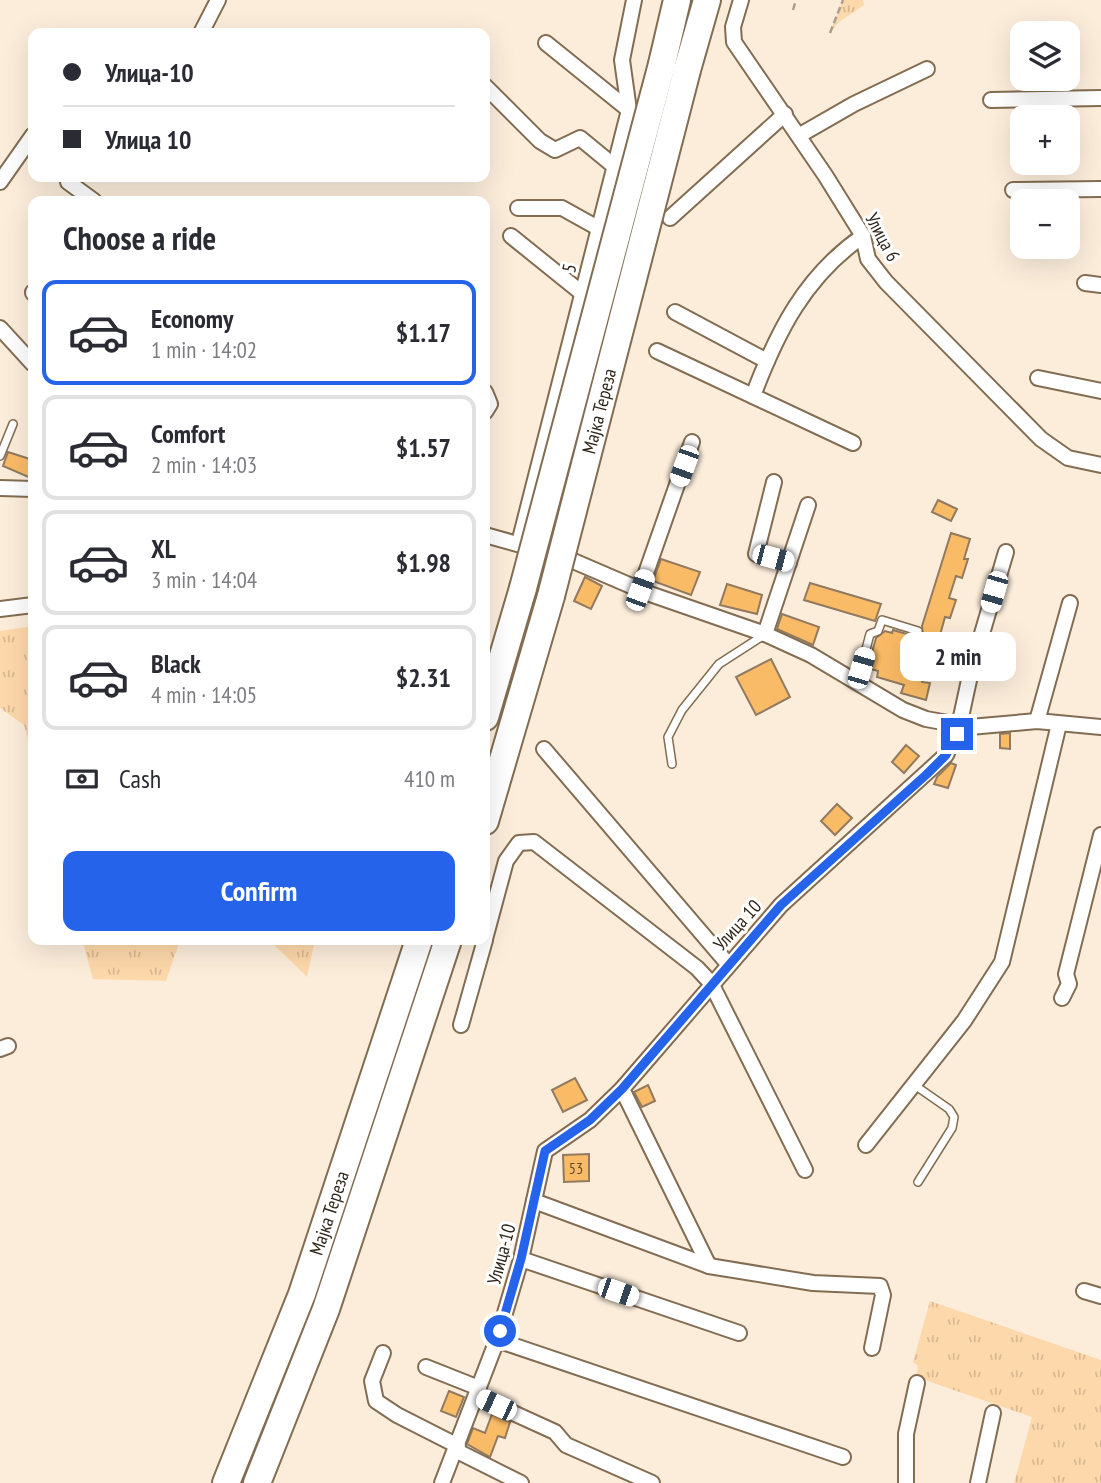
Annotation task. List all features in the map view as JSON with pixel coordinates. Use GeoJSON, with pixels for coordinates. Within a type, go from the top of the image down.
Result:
{"type":"FeatureCollection","features":[{"type":"Feature","properties":{"kind":"highway","name":"Мајка Тереза"},"geometry":{"type":"LineString","coordinates":[[490,804],[551,596],[674,67],[677,0]]}},
{"type":"Feature","properties":{"kind":"highway","name":"Мајка Тереза"},"geometry":{"type":"LineString","coordinates":[[490,700],[674,67],[707,0]]}},
{"type":"Feature","properties":{"kind":"highway","name":"Мајка Тереза"},"geometry":{"type":"LineString","coordinates":[[226,1483],[302,1294],[417,945]]}},
{"type":"Feature","properties":{"kind":"highway","name":"Мајка Тереза"},"geometry":{"type":"LineString","coordinates":[[257,1483],[322,1320],[446,945]]}},
{"type":"Feature","properties":{"kind":"street"},"geometry":{"type":"LineString","coordinates":[[204,28],[218,0]]}},
{"type":"Feature","properties":{"kind":"street","name":"5"},"geometry":{"type":"LineString","coordinates":[[519,543],[629,110],[622,78],[622,60],[634,0]]}},
{"type":"Feature","properties":{"kind":"street","name":"Улица 6"},"geometry":{"type":"LineString","coordinates":[[741,0],[733,27],[734,42],[800,135],[863,236],[868,259],[886,282],[1002,403],[1059,452],[1079,462],[1101,465]]}},
{"type":"Feature","properties":{"kind":"street"},"geometry":{"type":"LineString","coordinates":[[545,43],[629,110]]}},
{"type":"Feature","properties":{"kind":"street"},"geometry":{"type":"LineString","coordinates":[[800,135],[927,69]]}},
{"type":"Feature","properties":{"kind":"street"},"geometry":{"type":"LineString","coordinates":[[490,91],[540,141],[555,150],[580,138],[614,166]]}},
{"type":"Feature","properties":{"kind":"street"},"geometry":{"type":"LineString","coordinates":[[992,100],[1101,98]]}},
{"type":"Feature","properties":{"kind":"street"},"geometry":{"type":"LineString","coordinates":[[670,218],[785,114]]}},
{"type":"Feature","properties":{"kind":"street"},"geometry":{"type":"LineString","coordinates":[[0,182],[28,142]]}},
{"type":"Feature","properties":{"kind":"street"},"geometry":{"type":"LineString","coordinates":[[68,182],[87,196]]}},
{"type":"Feature","properties":{"kind":"street"},"geometry":{"type":"LineString","coordinates":[[1080,189],[1101,189]]}},
{"type":"Feature","properties":{"kind":"street"},"geometry":{"type":"LineString","coordinates":[[518,208],[562,208],[598,229]]}},
{"type":"Feature","properties":{"kind":"street"},"geometry":{"type":"LineString","coordinates":[[511,236],[583,294]]}},
{"type":"Feature","properties":{"kind":"street"},"geometry":{"type":"LineString","coordinates":[[753,396],[767,360],[807,288],[834,255],[863,236]]}},
{"type":"Feature","properties":{"kind":"street"},"geometry":{"type":"LineString","coordinates":[[1085,283],[1101,285]]}},
{"type":"Feature","properties":{"kind":"street"},"geometry":{"type":"LineString","coordinates":[[675,312],[767,360]]}},
{"type":"Feature","properties":{"kind":"street"},"geometry":{"type":"LineString","coordinates":[[0,328],[28,359]]}},
{"type":"Feature","properties":{"kind":"street"},"geometry":{"type":"LineString","coordinates":[[657,351],[853,443]]}},
{"type":"Feature","properties":{"kind":"street"},"geometry":{"type":"LineString","coordinates":[[1038,378],[1101,391]]}},
{"type":"Feature","properties":{"kind":"street"},"geometry":{"type":"LineString","coordinates":[[640,590],[692,442]]}},
{"type":"Feature","properties":{"kind":"street"},"geometry":{"type":"LineString","coordinates":[[774,482],[756,554],[789,563]]}},
{"type":"Feature","properties":{"kind":"street"},"geometry":{"type":"LineString","coordinates":[[0,488],[28,489]]}},
{"type":"Feature","properties":{"kind":"street"},"geometry":{"type":"LineString","coordinates":[[765,634],[808,505]]}},
{"type":"Feature","properties":{"kind":"street"},"geometry":{"type":"LineString","coordinates":[[490,536],[564,557],[640,590],[765,634],[811,654],[903,710],[959,726],[1037,721],[1101,727]]}},
{"type":"Feature","properties":{"kind":"street","name":"Улица 10"},"geometry":{"type":"LineString","coordinates":[[545,1151],[590,1120],[622,1089],[727,964],[781,905],[946,755],[959,726],[971,671],[1006,552]]}},
{"type":"Feature","properties":{"kind":"street"},"geometry":{"type":"LineString","coordinates":[[1037,721],[1070,603]]}},
{"type":"Feature","properties":{"kind":"street"},"geometry":{"type":"LineString","coordinates":[[0,609],[28,606]]}},
{"type":"Feature","properties":{"kind":"street"},"geometry":{"type":"LineString","coordinates":[[866,1145],[964,1021],[1002,962],[1059,724]]}},
{"type":"Feature","properties":{"kind":"street"},"geometry":{"type":"LineString","coordinates":[[544,749],[727,964]]}},
{"type":"Feature","properties":{"kind":"street"},"geometry":{"type":"LineString","coordinates":[[1062,999],[1069,984],[1066,974],[1101,835]]}},
{"type":"Feature","properties":{"kind":"street"},"geometry":{"type":"LineString","coordinates":[[490,921],[508,856],[519,843],[528,840],[697,968],[711,983],[805,1170]]}},
{"type":"Feature","properties":{"kind":"street"},"geometry":{"type":"LineString","coordinates":[[461,1025],[483,945]]}},
{"type":"Feature","properties":{"kind":"street"},"geometry":{"type":"LineString","coordinates":[[622,1089],[709,1265]]}},
{"type":"Feature","properties":{"kind":"street","name":"Улица-10"},"geometry":{"type":"LineString","coordinates":[[442,1483],[497,1340],[521,1259],[545,1151]]}},
{"type":"Feature","properties":{"kind":"street"},"geometry":{"type":"LineString","coordinates":[[534,1200],[709,1265],[813,1283],[880,1286],[883,1295],[872,1348]]}},
{"type":"Feature","properties":{"kind":"street"},"geometry":{"type":"LineString","coordinates":[[521,1259],[738,1334]]}},
{"type":"Feature","properties":{"kind":"street"},"geometry":{"type":"LineString","coordinates":[[1084,1291],[1101,1296]]}},
{"type":"Feature","properties":{"kind":"street"},"geometry":{"type":"LineString","coordinates":[[497,1340],[843,1457]]}},
{"type":"Feature","properties":{"kind":"street"},"geometry":{"type":"LineString","coordinates":[[383,1353],[372,1381],[376,1401],[521,1483]]}},
{"type":"Feature","properties":{"kind":"street"},"geometry":{"type":"LineString","coordinates":[[426,1367],[555,1432],[566,1445],[652,1483]]}},
{"type":"Feature","properties":{"kind":"street"},"geometry":{"type":"LineString","coordinates":[[906,1483],[906,1434],[917,1383]]}},
{"type":"Feature","properties":{"kind":"street"},"geometry":{"type":"LineString","coordinates":[[978,1483],[993,1412]]}},
{"type":"Feature","properties":{"kind":"lane"},"geometry":{"type":"LineString","coordinates":[[0,456],[13,424]]}},
{"type":"Feature","properties":{"kind":"lane"},"geometry":{"type":"LineString","coordinates":[[867,690],[861,668],[870,634],[878,631],[882,620],[918,631]]}},
{"type":"Feature","properties":{"kind":"lane"},"geometry":{"type":"LineString","coordinates":[[672,764],[668,737],[682,710],[719,664],[765,634]]}},
{"type":"Feature","properties":{"kind":"lane"},"geometry":{"type":"LineString","coordinates":[[912,1084],[949,1110],[954,1117],[952,1128],[918,1182]]}},
{"type":"Feature","properties":{"kind":"path"},"geometry":{"type":"LineString","coordinates":[[793,10],[796,0]]}},
{"type":"Feature","properties":{"kind":"path"},"geometry":{"type":"LineString","coordinates":[[830,33],[843,0]]}},
{"type":"Feature","properties":{"kind":"green space"},"geometry":{"type":"Polygon","coordinates":[[[843,0],[863,0],[864,5],[839,22],[830,33],[843,0]]]}},
{"type":"Feature","properties":{"kind":"green space"},"geometry":{"type":"Polygon","coordinates":[[[28,627],[28,740],[24,725],[0,708],[0,631],[28,627]]]}},
{"type":"Feature","properties":{"kind":"green space"},"geometry":{"type":"Polygon","coordinates":[[[83,945],[178,945],[166,981],[93,979],[83,945]]]}},
{"type":"Feature","properties":{"kind":"green space"},"geometry":{"type":"Polygon","coordinates":[[[274,945],[314,945],[307,977],[274,945]]]}},
{"type":"Feature","properties":{"kind":"green space"},"geometry":{"type":"Polygon","coordinates":[[[930,1301],[1101,1360],[1101,1483],[1014,1483],[1032,1417],[916,1377],[918,1366],[913,1362],[930,1301]]]}},
{"type":"Feature","properties":{"kind":"building"},"geometry":{"type":"Polygon","coordinates":[[[8,452],[28,458],[28,477],[3,466],[8,452]]]}},
{"type":"Feature","properties":{"kind":"building"},"geometry":{"type":"Polygon","coordinates":[[[938,500],[957,509],[951,521],[932,512],[938,500]]]}},
{"type":"Feature","properties":{"kind":"building"},"geometry":{"type":"Polygon","coordinates":[[[951,533],[970,539],[964,559],[968,559],[962,578],[956,576],[949,598],[956,600],[950,618],[945,617],[934,657],[930,656],[922,682],[930,683],[926,700],[901,693],[904,685],[877,677],[878,671],[871,669],[874,660],[870,659],[876,638],[885,631],[892,633],[893,630],[917,637],[923,635],[922,626],[951,533]]]}},
{"type":"Feature","properties":{"kind":"building"},"geometry":{"type":"Polygon","coordinates":[[[661,559],[700,572],[691,595],[653,581],[661,559]]]}},
{"type":"Feature","properties":{"kind":"building"},"geometry":{"type":"Polygon","coordinates":[[[585,577],[602,586],[591,609],[574,601],[585,577]]]}},
{"type":"Feature","properties":{"kind":"building"},"geometry":{"type":"Polygon","coordinates":[[[810,583],[881,604],[875,621],[804,600],[810,583]]]}},
{"type":"Feature","properties":{"kind":"building"},"geometry":{"type":"Polygon","coordinates":[[[727,584],[762,595],[757,614],[720,605],[727,584]]]}},
{"type":"Feature","properties":{"kind":"building"},"geometry":{"type":"Polygon","coordinates":[[[782,614],[819,627],[813,645],[777,629],[782,614]]]}},
{"type":"Feature","properties":{"kind":"building"},"geometry":{"type":"Polygon","coordinates":[[[771,659],[790,697],[756,715],[736,677],[771,659]]]}},
{"type":"Feature","properties":{"kind":"building"},"geometry":{"type":"Polygon","coordinates":[[[1010,733],[1010,749],[1000,748],[1000,734],[1010,733]]]}},
{"type":"Feature","properties":{"kind":"building"},"geometry":{"type":"Polygon","coordinates":[[[906,745],[919,756],[904,773],[892,762],[906,745]]]}},
{"type":"Feature","properties":{"kind":"building"},"geometry":{"type":"Polygon","coordinates":[[[951,763],[956,765],[948,788],[934,784],[937,777],[951,763]]]}},
{"type":"Feature","properties":{"kind":"building"},"geometry":{"type":"Polygon","coordinates":[[[837,804],[852,818],[835,835],[821,821],[837,804]]]}},
{"type":"Feature","properties":{"kind":"building"},"geometry":{"type":"Polygon","coordinates":[[[575,1078],[587,1100],[563,1112],[552,1090],[575,1078]]]}},
{"type":"Feature","properties":{"kind":"building"},"geometry":{"type":"Polygon","coordinates":[[[648,1085],[655,1101],[642,1107],[634,1092],[648,1085]]]}},
{"type":"Feature","properties":{"kind":"building"},"geometry":{"type":"Polygon","coordinates":[[[589,1154],[589,1181],[564,1182],[563,1155],[589,1154]]]}},
{"type":"Feature","properties":{"kind":"building"},"geometry":{"type":"Polygon","coordinates":[[[449,1391],[464,1397],[456,1417],[441,1411],[449,1391]]]}},
{"type":"Feature","properties":{"kind":"building"},"geometry":{"type":"Polygon","coordinates":[[[492,1414],[510,1422],[505,1438],[498,1436],[490,1457],[467,1444],[473,1428],[485,1433],[492,1414]]]}},
{"type":"Feature","properties":{"kind":"route"},"geometry":{"type":"LineString","coordinates":[[500,1331],[521,1259],[545,1151],[590,1120],[622,1089],[727,964],[781,905],[927,774],[946,755],[957,734]]}}]}
